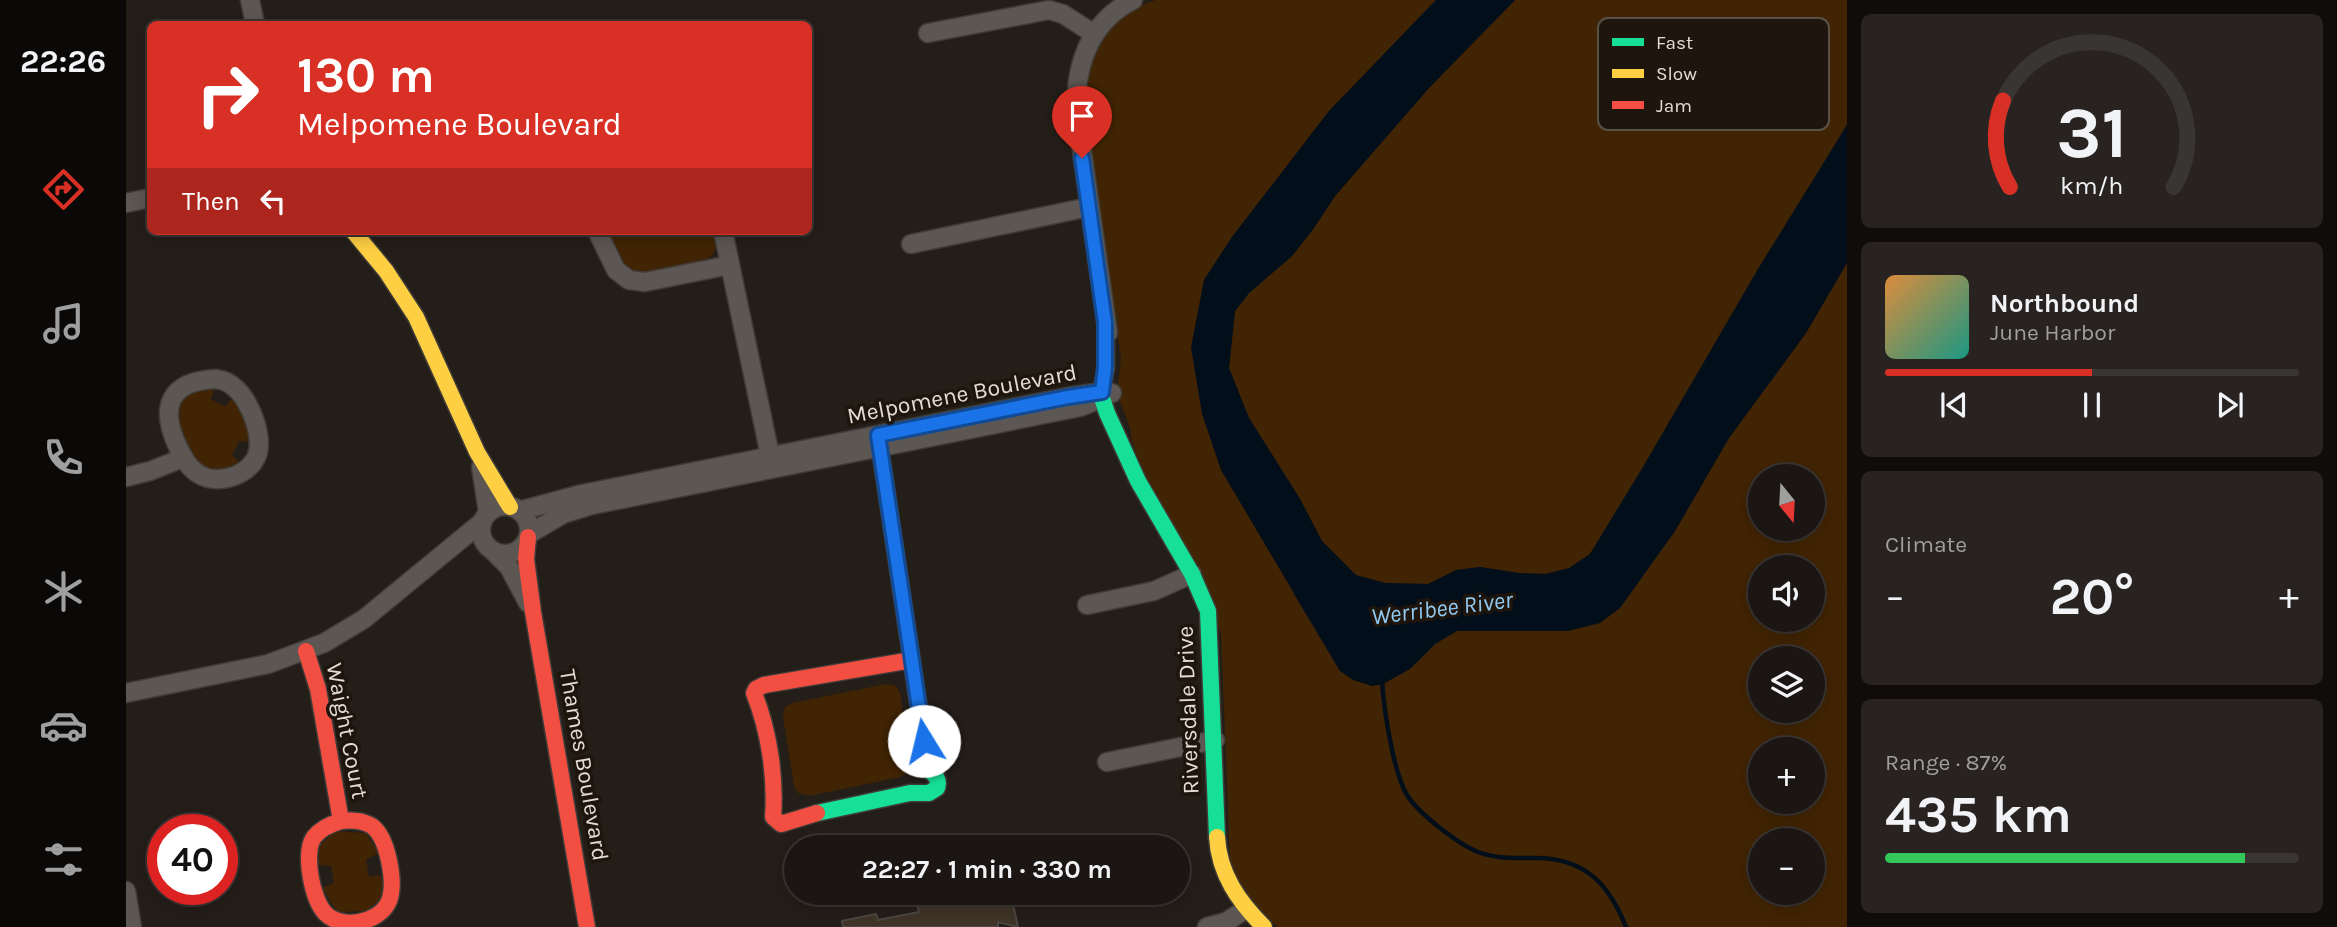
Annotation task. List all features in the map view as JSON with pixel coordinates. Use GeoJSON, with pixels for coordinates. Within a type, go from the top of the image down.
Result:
{"type":"FeatureCollection","features":[{"type":"Feature","properties":{"kind":"street"},"geometry":{"type":"LineString","coordinates":[[250,0],[254,21]]}},
{"type":"Feature","properties":{"kind":"street","name":"Riversdale Drive"},"geometry":{"type":"LineString","coordinates":[[1133,0],[1114,13],[1094,34],[1079,70],[1076,98],[1105,323],[1116,366],[1105,395],[1125,428],[1126,456],[1202,593],[1210,619],[1218,850],[1229,885],[1246,909],[1264,927]]}},
{"type":"Feature","properties":{"kind":"street"},"geometry":{"type":"LineString","coordinates":[[928,33],[1049,10],[1063,14],[1094,34]]}},
{"type":"Feature","properties":{"kind":"street"},"geometry":{"type":"LineString","coordinates":[[126,202],[147,198]]}},
{"type":"Feature","properties":{"kind":"street"},"geometry":{"type":"LineString","coordinates":[[911,244],[1089,207]]}},
{"type":"Feature","properties":{"kind":"street"},"geometry":{"type":"LineString","coordinates":[[356,235],[386,271],[416,317],[477,452],[515,509],[527,521],[528,535],[520,549],[514,552],[500,554],[474,550],[440,558]]}},
{"type":"Feature","properties":{"kind":"street"},"geometry":{"type":"LineString","coordinates":[[599,235],[616,270],[621,276],[636,282],[730,265]]}},
{"type":"Feature","properties":{"kind":"street"},"geometry":{"type":"LineString","coordinates":[[724,235],[771,462]]}},
{"type":"Feature","properties":{"kind":"street"},"geometry":{"type":"LineString","coordinates":[[195,381],[225,381],[242,395],[253,418],[260,441],[258,456],[246,471],[218,479],[199,475],[183,458],[169,425],[168,407],[171,399],[185,385],[195,381]]}},
{"type":"Feature","properties":{"kind":"street","name":"Melpomene Boulevard"},"geometry":{"type":"LineString","coordinates":[[515,509],[582,494],[879,441],[1068,397],[1105,395]]}},
{"type":"Feature","properties":{"kind":"street"},"geometry":{"type":"LineString","coordinates":[[879,441],[912,660],[928,769],[936,777],[934,789],[921,796],[910,793],[806,815],[781,824],[777,822],[773,817],[775,793],[763,715],[754,694],[756,689],[764,685],[912,660]]}},
{"type":"Feature","properties":{"kind":"street"},"geometry":{"type":"LineString","coordinates":[[477,452],[485,517],[481,537],[492,551]]}},
{"type":"Feature","properties":{"kind":"street"},"geometry":{"type":"LineString","coordinates":[[126,477],[183,458]]}},
{"type":"Feature","properties":{"kind":"street","name":"Melpomene Boulevard"},"geometry":{"type":"LineString","coordinates":[[528,535],[563,514],[592,505],[771,462]]}},
{"type":"Feature","properties":{"kind":"street"},"geometry":{"type":"LineString","coordinates":[[126,693],[268,664],[306,651],[343,633],[363,619],[440,558],[495,508],[515,509]]}},
{"type":"Feature","properties":{"kind":"street","name":"Thames Boulevard"},"geometry":{"type":"LineString","coordinates":[[528,535],[526,559],[533,612],[587,927]]}},
{"type":"Feature","properties":{"kind":"street","name":"Thames Boulevard"},"geometry":{"type":"LineString","coordinates":[[492,551],[509,568],[533,612]]}},
{"type":"Feature","properties":{"kind":"street"},"geometry":{"type":"LineString","coordinates":[[1087,605],[1154,591],[1192,574]]}},
{"type":"Feature","properties":{"kind":"street","name":"Waight Court"},"geometry":{"type":"LineString","coordinates":[[306,651],[318,689],[341,821]]}},
{"type":"Feature","properties":{"kind":"street"},"geometry":{"type":"LineString","coordinates":[[1107,762],[1215,740]]}},
{"type":"Feature","properties":{"kind":"street","name":"Waight Court"},"geometry":{"type":"LineString","coordinates":[[359,820],[375,828],[385,842],[388,855],[392,881],[390,901],[380,913],[364,921],[344,923],[334,920],[320,909],[314,892],[308,856],[311,841],[323,827],[341,821],[359,820]]}},
{"type":"Feature","properties":{"kind":"street"},"geometry":{"type":"LineString","coordinates":[[126,891],[132,927]]}},
{"type":"Feature","properties":{"kind":"street"},"geometry":{"type":"LineString","coordinates":[[1207,927],[1226,922],[1246,909]]}},
{"type":"Feature","properties":{"kind":"shaded area"},"geometry":{"type":"Polygon","coordinates":[[[1156,0],[1436,0],[1329,111],[1232,237],[1204,280],[1294,595],[1340,671],[1410,669],[1435,644],[1457,631],[1487,630],[1620,608],[1675,531],[1729,438],[1806,333],[1847,263],[1847,927],[1277,927],[1247,896],[1230,863],[1221,633],[1143,472],[1117,393],[1121,359],[1084,109],[1089,72],[1100,41],[1122,17],[1156,0]]]}},
{"type":"Feature","properties":{"kind":"shaded area"},"geometry":{"type":"Polygon","coordinates":[[[1515,0],[1847,0],[1847,125],[1758,269],[1590,554],[1569,568],[1546,574],[1480,567],[1456,570],[1428,584],[1385,583],[1355,575],[1322,541],[1300,499],[1249,418],[1229,368],[1235,311],[1249,293],[1292,256],[1335,196],[1429,88],[1515,0]]]}},
{"type":"Feature","properties":{"kind":"shaded area"},"geometry":{"type":"Polygon","coordinates":[[[609,235],[716,235],[714,251],[705,260],[640,274],[622,263],[609,235]]]}},
{"type":"Feature","properties":{"kind":"shaded area"},"geometry":{"type":"Polygon","coordinates":[[[209,388],[214,390],[211,399],[225,407],[230,400],[235,401],[250,436],[249,442],[239,441],[232,455],[240,463],[224,470],[210,468],[198,461],[181,435],[178,421],[179,408],[184,398],[192,392],[209,388]]]}},
{"type":"Feature","properties":{"kind":"shaded area"},"geometry":{"type":"Polygon","coordinates":[[[886,684],[896,686],[900,693],[911,764],[907,773],[900,777],[809,796],[798,793],[794,786],[783,717],[785,707],[792,703],[886,684]]]}},
{"type":"Feature","properties":{"kind":"shaded area"},"geometry":{"type":"Polygon","coordinates":[[[335,831],[366,833],[379,853],[366,859],[369,877],[377,875],[383,878],[382,898],[366,911],[337,912],[322,888],[334,883],[331,866],[318,865],[320,845],[335,831]]]}},
{"type":"Feature","properties":{"kind":"water","name":"Werribee River"},"geometry":{"type":"Polygon","coordinates":[[[1436,0],[1515,0],[1429,88],[1335,196],[1292,256],[1249,293],[1235,311],[1229,368],[1249,418],[1300,499],[1322,541],[1356,575],[1385,583],[1428,584],[1456,570],[1480,567],[1546,574],[1569,568],[1590,554],[1758,269],[1847,125],[1847,263],[1806,333],[1729,438],[1675,531],[1620,608],[1600,623],[1568,631],[1457,631],[1435,644],[1410,669],[1383,684],[1372,686],[1353,680],[1340,671],[1221,470],[1202,414],[1191,347],[1204,280],[1232,237],[1329,111],[1436,0]]]}},
{"type":"Feature","properties":{"kind":"building"},"geometry":{"type":"Polygon","coordinates":[[[917,905],[1013,905],[1018,927],[998,922],[998,927],[843,927],[842,921],[876,914],[878,920],[919,912],[917,905]]]}},
{"type":"Feature","properties":{"kind":"waterway"},"geometry":{"type":"LineString","coordinates":[[1382,681],[1393,756],[1402,785],[1412,802],[1450,835],[1478,852],[1499,857],[1553,859],[1582,868],[1593,876],[1612,898],[1626,927]]}},
{"type":"Feature","properties":{"kind":"traffic: fast"},"geometry":{"type":"LineString","coordinates":[[1106,322],[1106,367],[1101,395],[1107,413],[1138,481],[1192,574],[1208,611],[1217,837]]}},
{"type":"Feature","properties":{"kind":"traffic: fast"},"geometry":{"type":"LineString","coordinates":[[817,813],[910,793],[929,793],[938,785],[936,777],[928,769],[878,435]]}},
{"type":"Feature","properties":{"kind":"traffic: slow"},"geometry":{"type":"LineString","coordinates":[[356,235],[386,271],[416,317],[477,452],[510,507]]}},
{"type":"Feature","properties":{"kind":"traffic: slow"},"geometry":{"type":"LineString","coordinates":[[1217,837],[1226,875],[1246,908],[1264,927]]}},
{"type":"Feature","properties":{"kind":"traffic: jam"},"geometry":{"type":"LineString","coordinates":[[528,537],[526,559],[533,612],[587,927]]}},
{"type":"Feature","properties":{"kind":"traffic: jam"},"geometry":{"type":"LineString","coordinates":[[306,651],[318,689],[341,821],[326,827],[314,837],[309,854],[310,876],[316,897],[325,913],[341,922],[368,920],[384,909],[389,901],[392,883],[389,861],[382,840],[372,826],[357,821],[341,821]]}},
{"type":"Feature","properties":{"kind":"traffic: jam"},"geometry":{"type":"LineString","coordinates":[[817,813],[781,824],[773,817],[770,754],[754,693],[756,689],[764,685],[912,660]]}},
{"type":"Feature","properties":{"kind":"route"},"geometry":{"type":"LineString","coordinates":[[924,741],[878,435],[1102,392],[1105,323],[1082,158]]}}]}
